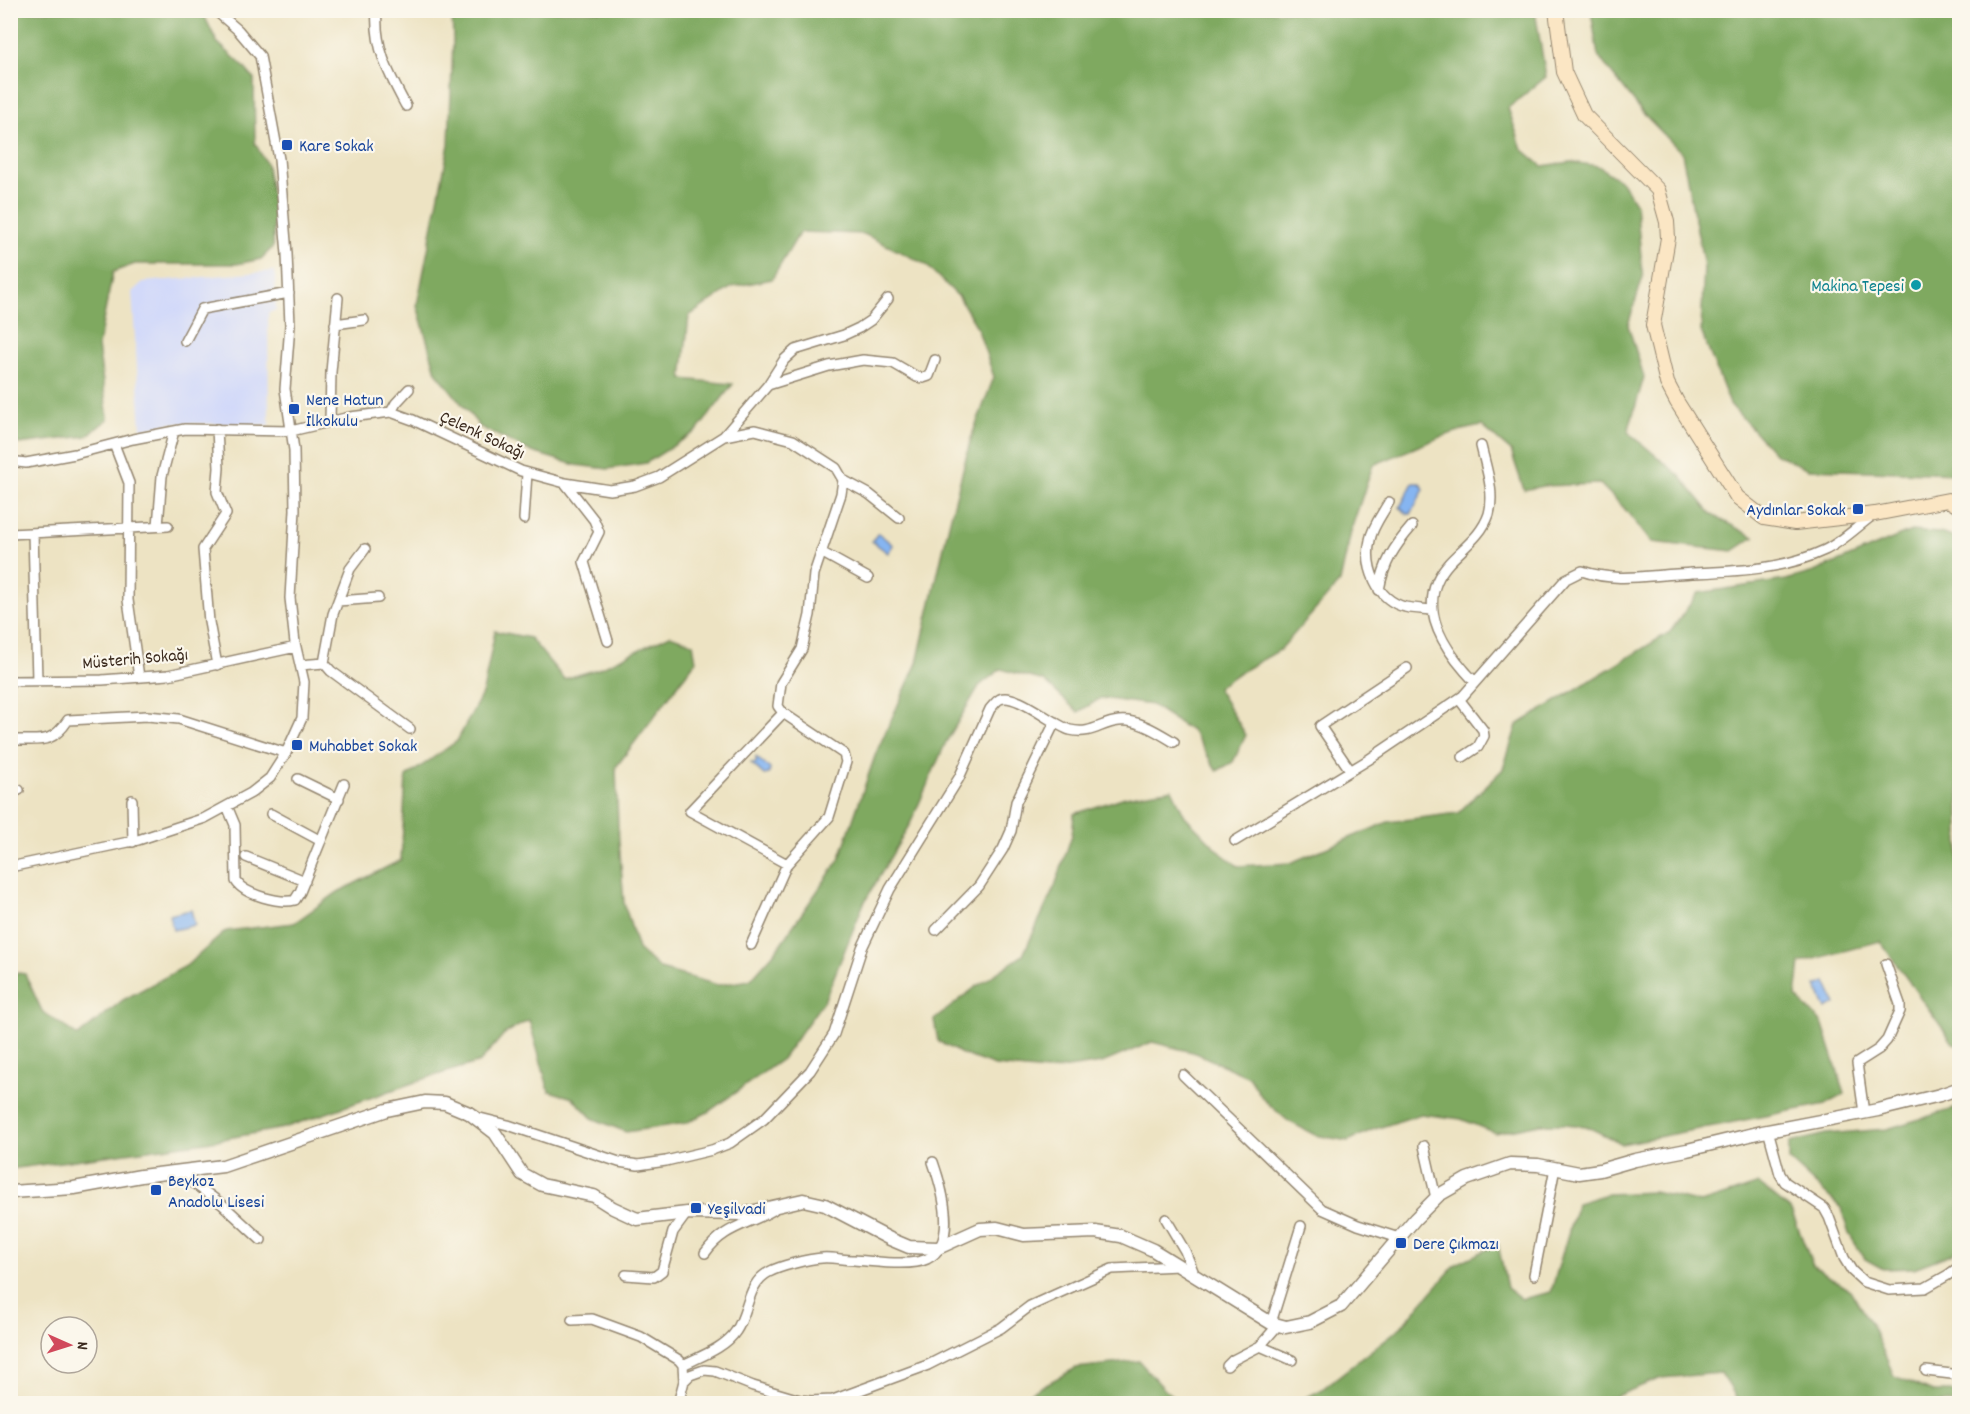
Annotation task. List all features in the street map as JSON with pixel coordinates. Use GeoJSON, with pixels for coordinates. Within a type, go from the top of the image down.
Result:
{"type":"FeatureCollection","features":[{"type":"Feature","properties":{"kind":"main road"},"geometry":{"type":"LineString","coordinates":[[1556,10],[1564,72],[1584,115],[1658,190],[1667,222],[1668,238],[1653,325],[1667,383],[1737,497],[1764,518],[1795,523],[1875,514],[1948,500],[1959,507]]}},
{"type":"Feature","properties":{"kind":"street"},"geometry":{"type":"LineString","coordinates":[[377,10],[378,45],[406,106]]}},
{"type":"Feature","properties":{"kind":"street"},"geometry":{"type":"LineString","coordinates":[[10,867],[133,842],[205,818],[251,793],[270,777],[286,753],[302,718],[304,682],[296,647],[290,598],[295,510],[294,450],[285,389],[290,325],[279,159],[260,56],[221,12]]}},
{"type":"Feature","properties":{"kind":"street"},"geometry":{"type":"LineString","coordinates":[[185,341],[202,309],[289,293]]}},
{"type":"Feature","properties":{"kind":"street"},"geometry":{"type":"LineString","coordinates":[[330,421],[331,372],[338,298]]}},
{"type":"Feature","properties":{"kind":"street","name":"Çelenk Sokağı"},"geometry":{"type":"LineString","coordinates":[[10,461],[26,463],[174,431],[291,430],[350,417],[391,412],[527,473],[565,483],[610,490],[635,486],[659,477],[724,436],[768,385],[784,360],[795,350],[859,328],[871,320],[888,299]]}},
{"type":"Feature","properties":{"kind":"street"},"geometry":{"type":"LineString","coordinates":[[335,324],[364,320]]}},
{"type":"Feature","properties":{"kind":"street"},"geometry":{"type":"LineString","coordinates":[[768,385],[830,366],[863,360],[893,363],[912,375],[923,378],[929,376],[935,360]]}},
{"type":"Feature","properties":{"kind":"street"},"geometry":{"type":"LineString","coordinates":[[391,412],[409,389]]}},
{"type":"Feature","properties":{"kind":"street"},"geometry":{"type":"LineString","coordinates":[[217,429],[219,468],[217,492],[226,514],[203,549],[209,622],[217,665]]}},
{"type":"Feature","properties":{"kind":"street","name":"Çelenk Sokağı"},"geometry":{"type":"LineString","coordinates":[[724,436],[755,430],[793,440],[836,468],[843,480],[869,494],[899,518]]}},
{"type":"Feature","properties":{"kind":"street"},"geometry":{"type":"LineString","coordinates":[[10,534],[163,526],[162,476],[174,431]]}},
{"type":"Feature","properties":{"kind":"street"},"geometry":{"type":"LineString","coordinates":[[114,444],[129,483],[128,600],[139,677]]}},
{"type":"Feature","properties":{"kind":"street"},"geometry":{"type":"LineString","coordinates":[[1475,682],[1454,660],[1437,627],[1432,597],[1437,579],[1449,563],[1482,530],[1489,514],[1492,496],[1481,446]]}},
{"type":"Feature","properties":{"kind":"street"},"geometry":{"type":"LineString","coordinates":[[524,519],[527,473]]}},
{"type":"Feature","properties":{"kind":"street"},"geometry":{"type":"LineString","coordinates":[[751,945],[787,864],[829,817],[846,762],[844,754],[783,713],[778,706],[781,683],[802,649],[810,615],[814,574],[841,494],[843,480]]}},
{"type":"Feature","properties":{"kind":"street"},"geometry":{"type":"LineString","coordinates":[[565,483],[594,520],[599,532],[584,562],[608,641]]}},
{"type":"Feature","properties":{"kind":"street"},"geometry":{"type":"LineString","coordinates":[[1389,502],[1370,539],[1369,561],[1373,580],[1379,590],[1397,604],[1433,610]]}},
{"type":"Feature","properties":{"kind":"street"},"geometry":{"type":"LineString","coordinates":[[1235,841],[1459,699],[1566,579],[1582,571],[1622,579],[1746,571],[1785,564],[1827,550],[1875,514]]}},
{"type":"Feature","properties":{"kind":"street"},"geometry":{"type":"LineString","coordinates":[[1379,590],[1382,573],[1394,548],[1412,526]]}},
{"type":"Feature","properties":{"kind":"street"},"geometry":{"type":"LineString","coordinates":[[33,534],[37,680]]}},
{"type":"Feature","properties":{"kind":"street"},"geometry":{"type":"LineString","coordinates":[[324,663],[333,614],[350,568],[365,549]]}},
{"type":"Feature","properties":{"kind":"street"},"geometry":{"type":"LineString","coordinates":[[821,552],[868,578]]}},
{"type":"Feature","properties":{"kind":"street"},"geometry":{"type":"LineString","coordinates":[[338,601],[378,598]]}},
{"type":"Feature","properties":{"kind":"street","name":"Müsterih Sokağı"},"geometry":{"type":"LineString","coordinates":[[10,681],[168,675],[296,647]]}},
{"type":"Feature","properties":{"kind":"street"},"geometry":{"type":"LineString","coordinates":[[300,664],[324,663]]}},
{"type":"Feature","properties":{"kind":"street"},"geometry":{"type":"LineString","coordinates":[[324,663],[331,671],[410,729]]}},
{"type":"Feature","properties":{"kind":"street"},"geometry":{"type":"LineString","coordinates":[[1350,770],[1320,726],[1407,668]]}},
{"type":"Feature","properties":{"kind":"street"},"geometry":{"type":"LineString","coordinates":[[10,1192],[74,1188],[223,1166],[387,1110],[425,1102],[445,1103],[473,1116],[508,1125],[619,1162],[638,1165],[712,1150],[730,1143],[764,1119],[810,1071],[834,1034],[862,948],[886,898],[959,778],[990,709],[998,699],[1007,698],[1021,703],[1068,729],[1086,732],[1116,721],[1129,720],[1174,742]]}},
{"type":"Feature","properties":{"kind":"street"},"geometry":{"type":"LineString","coordinates":[[1459,699],[1483,730],[1484,736],[1478,747],[1462,757]]}},
{"type":"Feature","properties":{"kind":"street"},"geometry":{"type":"LineString","coordinates":[[783,713],[690,811],[787,864]]}},
{"type":"Feature","properties":{"kind":"street"},"geometry":{"type":"LineString","coordinates":[[10,740],[49,739],[59,733],[68,720],[147,716],[178,719],[286,753]]}},
{"type":"Feature","properties":{"kind":"street"},"geometry":{"type":"LineString","coordinates":[[936,930],[979,886],[1003,849],[1011,831],[1016,802],[1055,722]]}},
{"type":"Feature","properties":{"kind":"street"},"geometry":{"type":"LineString","coordinates":[[298,779],[339,799]]}},
{"type":"Feature","properties":{"kind":"street"},"geometry":{"type":"LineString","coordinates":[[227,806],[234,825],[236,881],[240,888],[286,902],[295,900],[305,881],[344,784]]}},
{"type":"Feature","properties":{"kind":"street"},"geometry":{"type":"LineString","coordinates":[[132,800],[133,842]]}},
{"type":"Feature","properties":{"kind":"street"},"geometry":{"type":"LineString","coordinates":[[271,814],[321,841]]}},
{"type":"Feature","properties":{"kind":"street"},"geometry":{"type":"LineString","coordinates":[[246,857],[305,881]]}},
{"type":"Feature","properties":{"kind":"street"},"geometry":{"type":"LineString","coordinates":[[1864,1113],[1857,1063],[1879,1049],[1887,1040],[1900,1011],[1900,1004],[1886,964]]}},
{"type":"Feature","properties":{"kind":"street"},"geometry":{"type":"LineString","coordinates":[[1184,1075],[1322,1209],[1358,1225],[1399,1238]]}},
{"type":"Feature","properties":{"kind":"street"},"geometry":{"type":"LineString","coordinates":[[473,1116],[495,1133],[522,1174],[542,1185],[594,1196],[637,1219],[687,1213],[742,1214],[803,1200],[825,1205],[890,1239],[909,1246],[938,1248],[980,1229],[997,1228],[1024,1235],[1095,1232],[1121,1236],[1154,1250],[1275,1324],[1286,1327],[1310,1322],[1341,1306],[1399,1238],[1437,1198],[1467,1179],[1510,1164],[1555,1168],[1579,1173],[1600,1170],[1768,1130],[1864,1113],[1940,1095],[1959,1088]]}},
{"type":"Feature","properties":{"kind":"street"},"geometry":{"type":"LineString","coordinates":[[1768,1130],[1780,1174],[1785,1182],[1824,1208],[1844,1258],[1852,1271],[1864,1282],[1889,1290],[1925,1288],[1959,1266]]}},
{"type":"Feature","properties":{"kind":"street"},"geometry":{"type":"LineString","coordinates":[[1424,1146],[1437,1198]]}},
{"type":"Feature","properties":{"kind":"street"},"geometry":{"type":"LineString","coordinates":[[683,1365],[730,1339],[737,1330],[757,1281],[771,1270],[822,1258],[908,1263],[926,1260],[938,1248],[945,1234],[942,1185],[933,1162]]}},
{"type":"Feature","properties":{"kind":"street"},"geometry":{"type":"LineString","coordinates":[[1534,1275],[1555,1168]]}},
{"type":"Feature","properties":{"kind":"street"},"geometry":{"type":"LineString","coordinates":[[177,1172],[223,1205],[261,1240]]}},
{"type":"Feature","properties":{"kind":"street"},"geometry":{"type":"LineString","coordinates":[[705,1253],[717,1238],[730,1228],[755,1220],[783,1204]]}},
{"type":"Feature","properties":{"kind":"street"},"geometry":{"type":"LineString","coordinates":[[626,1275],[654,1276],[662,1271],[673,1232],[687,1213]]}},
{"type":"Feature","properties":{"kind":"street"},"geometry":{"type":"LineString","coordinates":[[1166,1219],[1185,1251],[1195,1276]]}},
{"type":"Feature","properties":{"kind":"street"},"geometry":{"type":"LineString","coordinates":[[1227,1366],[1233,1360],[1260,1346],[1275,1324],[1301,1226]]}},
{"type":"Feature","properties":{"kind":"street"},"geometry":{"type":"LineString","coordinates":[[684,1381],[704,1370],[715,1371],[753,1386],[800,1400],[833,1400],[928,1365],[1001,1328],[1030,1306],[1113,1269],[1179,1266]]}},
{"type":"Feature","properties":{"kind":"street"},"geometry":{"type":"LineString","coordinates":[[572,1320],[592,1319],[641,1337],[680,1360],[683,1365],[684,1381],[678,1404]]}},
{"type":"Feature","properties":{"kind":"street"},"geometry":{"type":"LineString","coordinates":[[1260,1346],[1292,1360]]}},
{"type":"Feature","properties":{"kind":"street"},"geometry":{"type":"LineString","coordinates":[[1926,1371],[1959,1375]]}},
{"type":"Feature","properties":{"kind":"shaded area"},"geometry":{"type":"Polygon","coordinates":[[[275,271],[276,310],[268,313],[269,425],[172,423],[141,429],[132,292],[143,282],[275,271]]]}},
{"type":"Feature","properties":{"kind":"green space"},"geometry":{"type":"Polygon","coordinates":[[[10,11],[202,11],[217,42],[254,79],[255,143],[267,165],[274,215],[273,247],[261,259],[237,264],[135,264],[113,272],[98,346],[108,419],[87,436],[19,444],[10,437],[10,11]]]}},
{"type":"Feature","properties":{"kind":"green space"},"geometry":{"type":"Polygon","coordinates":[[[452,11],[1535,11],[1546,77],[1508,108],[1522,149],[1542,166],[1571,162],[1598,166],[1622,182],[1636,204],[1643,277],[1628,325],[1644,377],[1628,432],[1680,476],[1712,515],[1754,537],[1733,551],[1651,542],[1624,508],[1600,484],[1543,486],[1524,490],[1511,451],[1482,426],[1441,437],[1373,465],[1352,527],[1340,582],[1280,650],[1217,688],[1246,735],[1233,762],[1217,771],[1193,732],[1152,705],[1101,698],[1078,712],[1044,681],[1001,669],[979,686],[946,742],[911,822],[864,903],[825,999],[782,1059],[708,1112],[686,1123],[626,1132],[592,1118],[573,1098],[549,1091],[529,1020],[504,1034],[480,1062],[284,1128],[206,1142],[11,1169],[11,972],[25,974],[42,1011],[78,1036],[123,1000],[186,966],[226,931],[294,923],[338,892],[401,860],[406,777],[457,741],[483,692],[495,631],[530,638],[564,679],[598,669],[670,635],[693,643],[696,661],[616,767],[618,828],[624,903],[638,949],[660,969],[718,985],[750,980],[775,952],[839,860],[876,753],[917,663],[971,438],[994,377],[977,327],[959,297],[925,264],[864,234],[800,232],[772,279],[732,287],[689,316],[682,379],[733,384],[697,431],[646,463],[608,469],[575,465],[532,452],[480,427],[436,372],[417,305],[449,144],[452,11]]]}},
{"type":"Feature","properties":{"kind":"green space"},"geometry":{"type":"Polygon","coordinates":[[[1591,11],[1959,11],[1959,474],[1808,469],[1774,453],[1730,404],[1701,331],[1704,266],[1682,153],[1643,113],[1598,56],[1591,11]]]}},
{"type":"Feature","properties":{"kind":"green space"},"geometry":{"type":"Polygon","coordinates":[[[1911,531],[1940,533],[1959,539],[1959,1046],[1953,1043],[1880,941],[1800,963],[1796,997],[1822,1023],[1845,1094],[1826,1104],[1622,1144],[1586,1126],[1540,1124],[1495,1133],[1461,1119],[1421,1114],[1372,1130],[1348,1141],[1315,1135],[1288,1121],[1263,1099],[1249,1077],[1196,1053],[1152,1042],[1102,1063],[1047,1071],[995,1066],[962,1054],[938,1041],[934,1020],[973,989],[1023,955],[1055,886],[1072,835],[1074,814],[1125,797],[1172,789],[1185,816],[1222,854],[1238,866],[1290,863],[1388,822],[1458,813],[1503,769],[1517,725],[1670,632],[1698,593],[1786,580],[1814,572],[1911,531]]]}},
{"type":"Feature","properties":{"kind":"green space"},"geometry":{"type":"Polygon","coordinates":[[[1959,1107],[1959,1248],[1951,1254],[1914,1268],[1883,1269],[1865,1259],[1849,1234],[1841,1208],[1789,1160],[1789,1143],[1826,1134],[1887,1129],[1959,1107]]]}},
{"type":"Feature","properties":{"kind":"green space"},"geometry":{"type":"Polygon","coordinates":[[[1759,1184],[1791,1210],[1813,1266],[1850,1290],[1873,1328],[1894,1376],[1933,1392],[1959,1392],[1959,1403],[1740,1403],[1721,1373],[1661,1378],[1599,1403],[1295,1403],[1321,1390],[1401,1327],[1456,1264],[1498,1244],[1507,1288],[1522,1299],[1551,1292],[1577,1203],[1607,1194],[1654,1192],[1701,1203],[1759,1184]]]}},
{"type":"Feature","properties":{"kind":"green space"},"geometry":{"type":"Polygon","coordinates":[[[1139,1361],[1165,1390],[1181,1403],[1011,1403],[1076,1368],[1139,1361]]]}},
{"type":"Feature","properties":{"kind":"water"},"geometry":{"type":"Polygon","coordinates":[[[1413,483],[1420,483],[1424,489],[1411,514],[1407,514],[1400,507],[1413,483]]]}},
{"type":"Feature","properties":{"kind":"water"},"geometry":{"type":"Polygon","coordinates":[[[878,533],[893,545],[888,553],[872,541],[878,533]]]}},
{"type":"Feature","properties":{"kind":"water"},"geometry":{"type":"Polygon","coordinates":[[[756,757],[770,769],[769,774],[764,775],[751,763],[756,763],[756,757]]]}},
{"type":"Feature","properties":{"kind":"water"},"geometry":{"type":"Polygon","coordinates":[[[191,910],[195,925],[173,930],[169,915],[191,910]]]}},
{"type":"Feature","properties":{"kind":"water"},"geometry":{"type":"Polygon","coordinates":[[[1826,982],[1836,1004],[1826,1009],[1816,986],[1826,982]]]}},
{"type":"Feature","properties":{"kind":"place","name":"Kare Sokak"},"geometry":{"type":"Point","coordinates":[287,145]}},
{"type":"Feature","properties":{"kind":"place","name":"Makina Tepesi"},"geometry":{"type":"Point","coordinates":[1916,285]}},
{"type":"Feature","properties":{"kind":"place","name":"Nene Hatun İlkokulu"},"geometry":{"type":"Point","coordinates":[294,409]}},
{"type":"Feature","properties":{"kind":"place","name":"Aydınlar Sokak"},"geometry":{"type":"Point","coordinates":[1858,509]}},
{"type":"Feature","properties":{"kind":"place","name":"Muhabbet Sokak"},"geometry":{"type":"Point","coordinates":[297,745]}},
{"type":"Feature","properties":{"kind":"place","name":"Beykoz Anadolu Lisesi"},"geometry":{"type":"Point","coordinates":[156,1190]}},
{"type":"Feature","properties":{"kind":"place","name":"Yeşilvadi"},"geometry":{"type":"Point","coordinates":[696,1208]}},
{"type":"Feature","properties":{"kind":"place","name":"Dere Çıkmazı"},"geometry":{"type":"Point","coordinates":[1401,1243]}}]}
